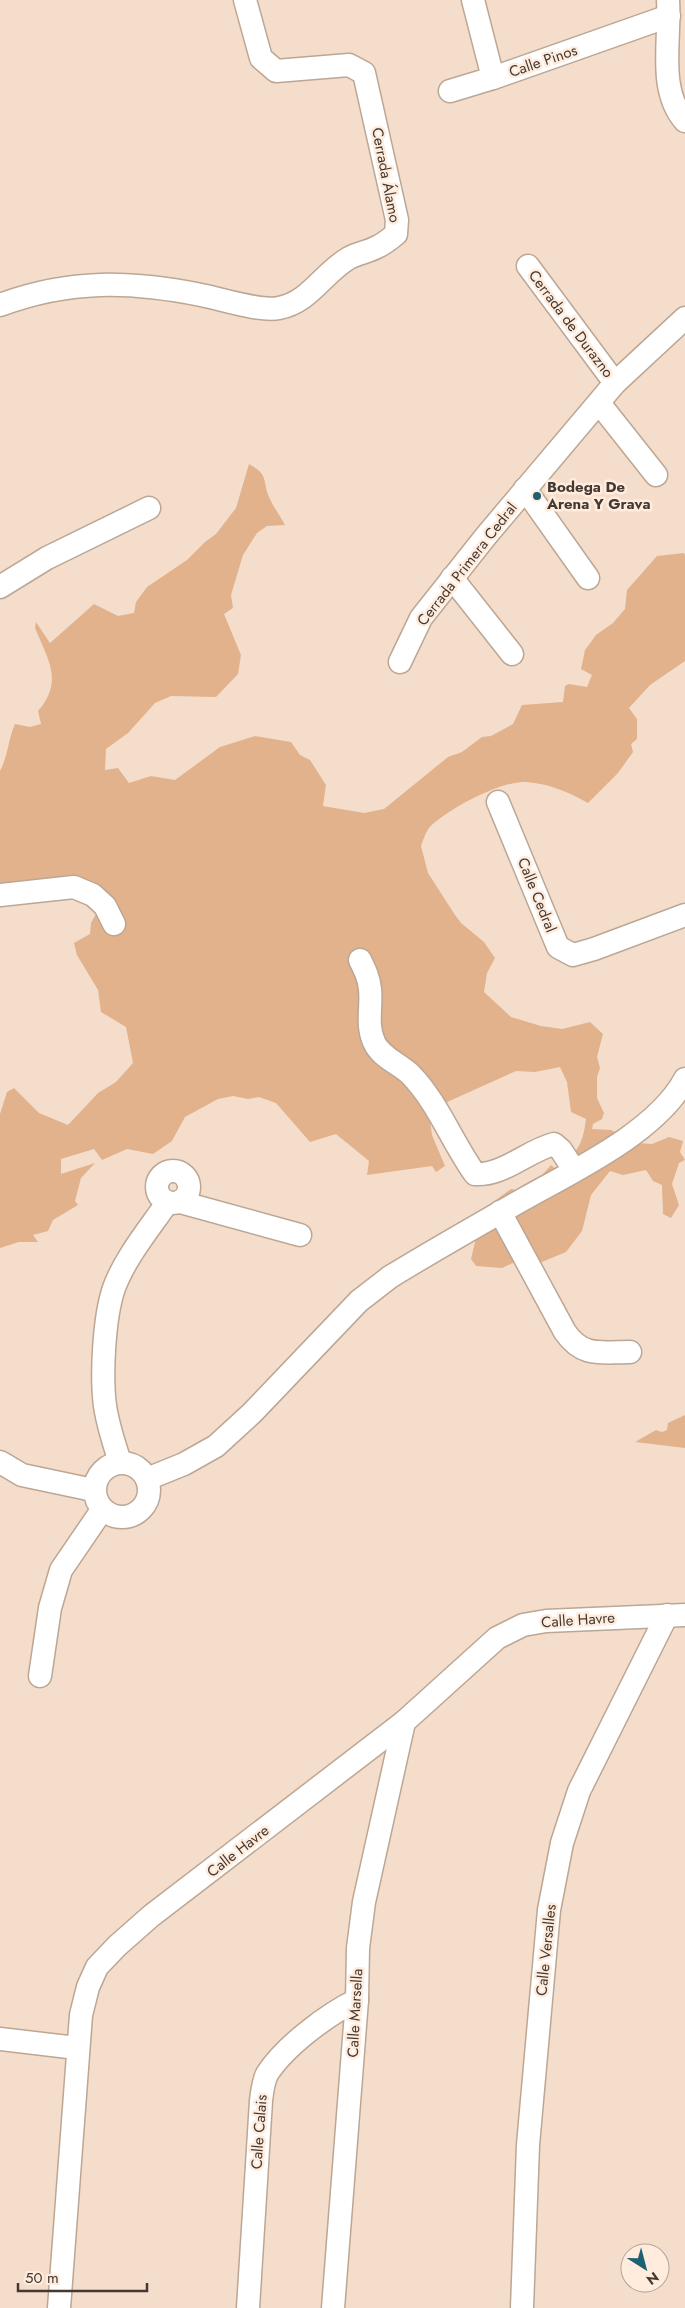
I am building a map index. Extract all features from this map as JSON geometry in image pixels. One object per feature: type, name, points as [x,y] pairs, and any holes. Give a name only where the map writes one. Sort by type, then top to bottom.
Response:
[{"type":"street","name":"Cerrada Álamo","points":[[0,305],[20,298],[61,289],[99,284],[137,284],[242,305],[278,309],[301,301],[349,258],[379,247],[396,234],[397,220],[364,74],[349,65],[276,71],[261,58],[245,0]]},
{"type":"street","name":"Calle Pinos","points":[[473,0],[493,78],[668,8]]},
{"type":"street","points":[[668,8],[676,62],[675,109],[685,121]]},
{"type":"street","points":[[450,91],[493,78]]},
{"type":"street","name":"Cerrada de Durazno","points":[[528,266],[615,382]]},
{"type":"street","name":"Cerrada Primera Cedral","points":[[400,662],[421,618],[525,489],[615,382],[682,327]]},
{"type":"street","points":[[599,403],[656,475]]},
{"type":"street","points":[[525,489],[588,578]]},
{"type":"street","points":[[0,587],[47,558],[149,508]]},
{"type":"street","points":[[452,578],[512,654]]},
{"type":"street","name":"Calle Cedral","points":[[498,802],[558,946],[573,955],[594,949],[685,914]]},
{"type":"street","points":[[0,895],[74,887],[92,895],[105,906],[114,924]]},
{"type":"street","points":[[360,960],[367,974],[370,990],[369,1022],[374,1043],[383,1053],[409,1073],[425,1092],[476,1174],[489,1175],[525,1155],[554,1144],[561,1150],[574,1170]]},
{"type":"street","points":[[147,1479],[184,1464],[216,1446],[252,1413],[359,1301],[390,1277],[624,1142],[659,1111],[681,1087],[685,1079]]},
{"type":"street","points":[[120,1462],[105,1405],[105,1335],[108,1312],[115,1286],[138,1245],[174,1203],[300,1235]]},
{"type":"street","points":[[500,1212],[565,1332],[574,1345],[584,1351],[630,1352]]},
{"type":"street","points":[[0,1462],[22,1475],[98,1500],[119,1517],[137,1513],[148,1498],[147,1479],[142,1470],[134,1464],[120,1462],[109,1465],[97,1475],[98,1500],[61,1570],[50,1608],[40,1676]]},
{"type":"street","name":"Calle Havre","points":[[60,2308],[77,2048],[81,2014],[88,1987],[97,1967],[117,1946],[151,1916],[404,1722],[497,1638],[523,1624],[546,1621],[676,1615]]},
{"type":"street","name":"Calle Versalles","points":[[522,2308],[528,2145],[549,1910],[562,1843],[579,1791],[676,1615]]},
{"type":"street","name":"Calle Marsella","points":[[333,2308],[357,2000],[358,1948],[364,1902],[404,1722]]},
{"type":"street","name":"Calle Calais","points":[[248,2308],[261,2101],[266,2076],[279,2059],[320,2021],[357,2000]]},
{"type":"street","points":[[0,2039],[77,2048]]},
{"type":"shaded area","points":[[249,464],[260,471],[269,497],[285,525],[267,526],[257,533],[243,555],[231,595],[233,608],[224,614],[241,655],[238,674],[216,697],[171,696],[155,703],[128,733],[106,749],[105,770],[118,768],[129,783],[151,776],[175,780],[220,747],[255,736],[291,742],[300,755],[310,760],[326,785],[323,806],[364,813],[384,809],[448,757],[462,752],[482,737],[491,736],[513,724],[522,705],[563,702],[565,686],[569,684],[587,687],[592,675],[581,669],[585,650],[596,635],[613,623],[625,609],[627,590],[657,556],[684,553],[685,661],[650,685],[629,708],[637,719],[637,739],[631,744],[633,752],[618,773],[588,803],[558,789],[535,783],[516,783],[489,791],[461,805],[437,821],[429,828],[421,846],[428,873],[455,915],[461,923],[484,942],[495,958],[487,973],[484,992],[511,1017],[541,1026],[562,1029],[590,1022],[603,1034],[597,1057],[600,1068],[597,1077],[597,1098],[604,1113],[602,1119],[593,1124],[592,1129],[611,1130],[636,1143],[652,1144],[669,1137],[683,1141],[680,1152],[685,1160],[679,1163],[672,1184],[679,1205],[671,1218],[663,1214],[662,1185],[653,1181],[646,1170],[623,1175],[610,1171],[591,1195],[582,1231],[566,1252],[542,1262],[523,1258],[502,1268],[476,1266],[471,1259],[483,1209],[511,1189],[527,1192],[551,1165],[556,1169],[581,1143],[586,1119],[571,1112],[567,1082],[560,1067],[535,1072],[516,1071],[445,1103],[430,1121],[432,1135],[445,1166],[436,1172],[432,1166],[367,1175],[369,1161],[336,1134],[310,1142],[276,1103],[259,1097],[248,1099],[233,1096],[218,1099],[185,1117],[172,1141],[153,1154],[127,1149],[102,1160],[94,1149],[61,1159],[61,1174],[95,1163],[81,1178],[75,1201],[78,1205],[53,1220],[48,1231],[33,1235],[38,1242],[19,1242],[0,1248],[0,1114],[7,1092],[14,1088],[39,1113],[68,1125],[98,1093],[116,1082],[133,1063],[126,1027],[101,1012],[98,990],[77,955],[74,943],[90,934],[91,923],[97,912],[75,897],[0,898],[0,771],[15,724],[30,727],[41,724],[38,711],[46,700],[52,680],[49,660],[35,628],[36,622],[50,643],[94,604],[118,616],[134,613],[136,602],[147,587],[187,560],[216,534],[236,508]]},
{"type":"shaded area","points":[[685,1415],[685,1448],[635,1442],[656,1430],[662,1432],[667,1430],[668,1423]]},
{"type":"place","name":"Bodega De Arena Y Grava","points":[[537,496]]}]
